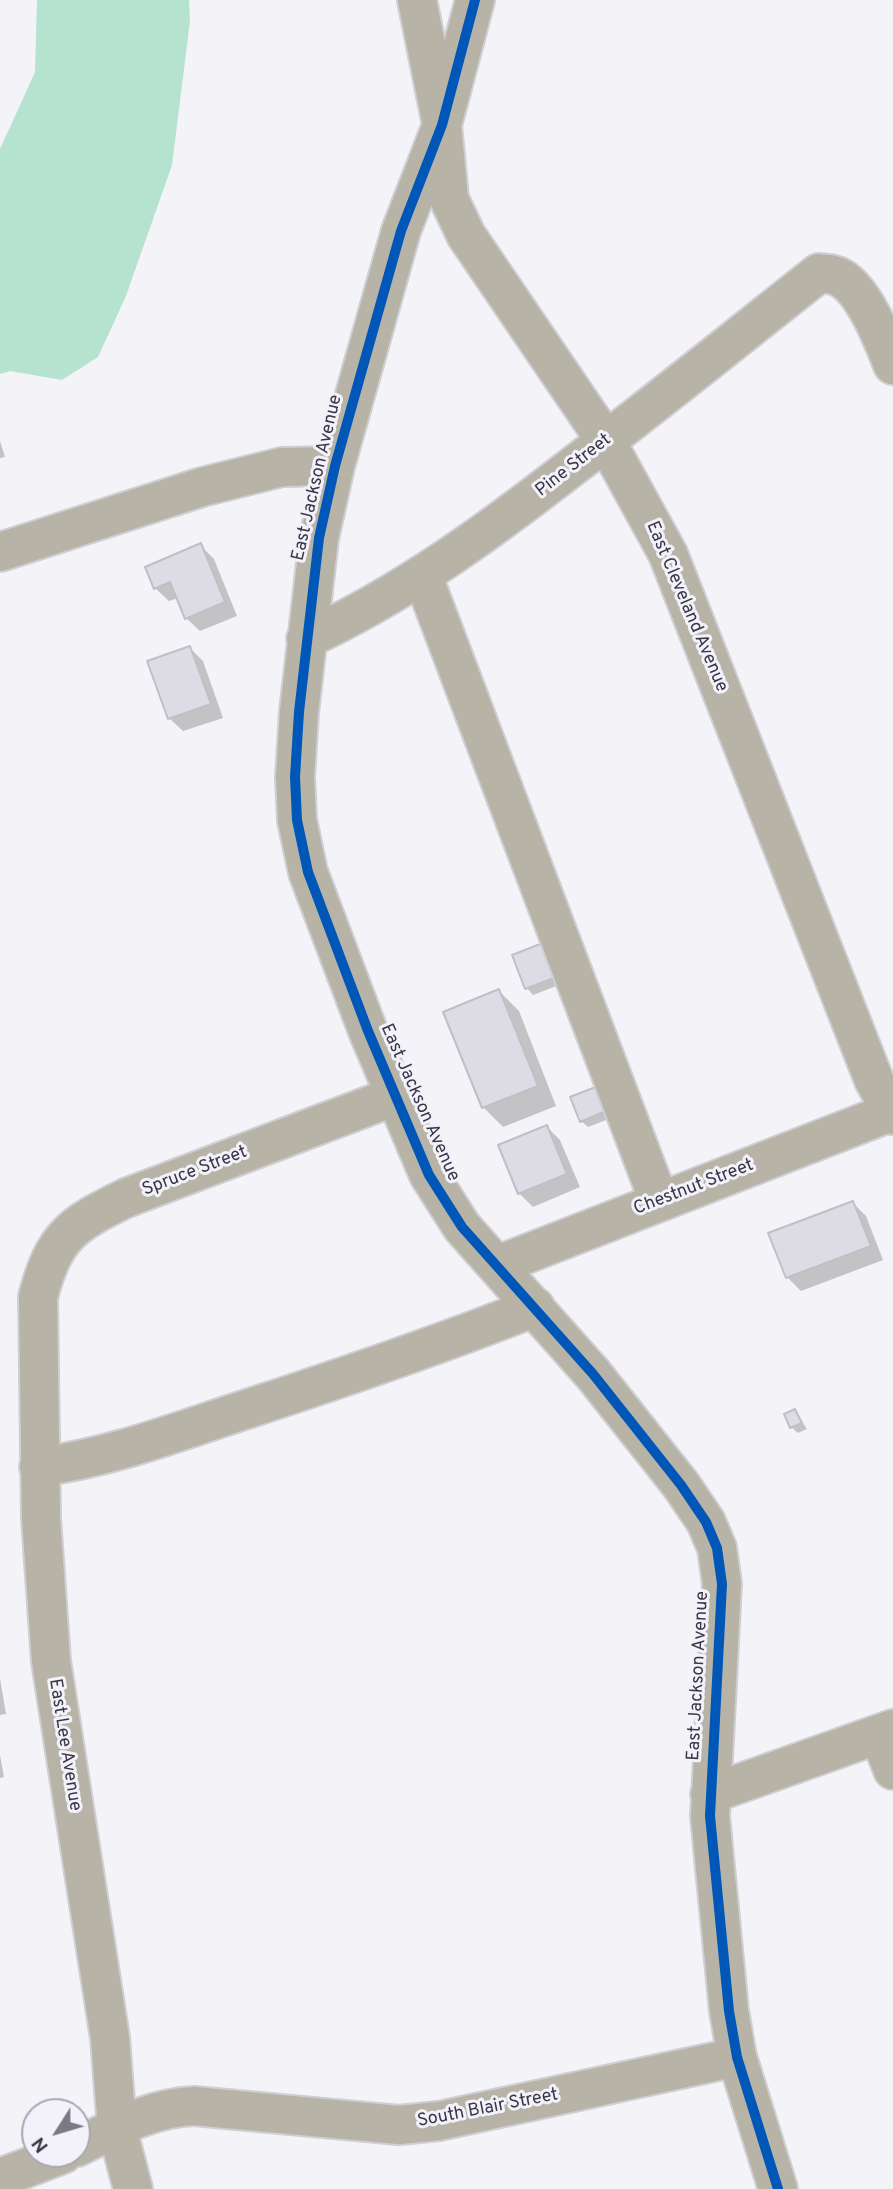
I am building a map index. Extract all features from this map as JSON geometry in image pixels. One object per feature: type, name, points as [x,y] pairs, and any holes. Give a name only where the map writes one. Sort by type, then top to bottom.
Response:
[{"type":"street","name":"East Cleveland Avenue","points":[[417,0],[442,125],[449,199],[466,234],[606,441],[668,554],[874,1080],[892,1113]]},
{"type":"street","points":[[442,125],[475,0]]},
{"type":"street","name":"East Jackson Avenue","points":[[442,125],[401,231],[335,466],[319,538],[306,639],[295,777],[297,820],[308,872],[395,1096],[429,1175],[462,1227],[535,1307],[681,1485],[706,1521],[716,1548],[722,1584],[710,1794],[728,1998],[737,2057],[778,2189]]},
{"type":"street","name":"Pine Street","points":[[306,639],[363,613],[423,577],[606,441],[820,273],[838,276],[853,287],[883,339],[893,365]]},
{"type":"street","points":[[0,552],[202,487],[282,467],[335,466]]},
{"type":"street","points":[[423,577],[659,1201]]},
{"type":"street","name":"Spruce Street","points":[[38,1297],[47,1264],[60,1240],[90,1215],[126,1198],[395,1096]]},
{"type":"street","name":"Chestnut Street","points":[[498,1265],[892,1113]]},
{"type":"street","name":"East Lee Avenue","points":[[38,1297],[39,1467],[51,1661],[110,2038],[117,2128],[133,2189]]},
{"type":"street","points":[[39,1467],[68,1463],[160,1438],[423,1352],[535,1307]]},
{"type":"street","points":[[710,1794],[886,1731],[893,1770]]},
{"type":"street","name":"South Blair Street","points":[[91,2140],[142,2114],[168,2107],[194,2106],[400,2125],[439,2120],[737,2057]]},
{"type":"street","points":[[0,2178],[26,2168]]},
{"type":"green space","points":[[37,0],[189,0],[190,21],[172,165],[126,296],[98,357],[62,380],[10,371],[0,374],[0,149],[35,72]]},
{"type":"building","points":[[201,543],[225,602],[185,619],[170,582],[154,589],[145,567]]},
{"type":"building","points":[[190,646],[211,704],[168,719],[147,661]]},
{"type":"building","points":[[548,941],[562,975],[525,989],[512,955]]},
{"type":"building","points":[[499,989],[538,1086],[482,1108],[443,1012]]},
{"type":"building","points":[[603,1084],[613,1108],[580,1122],[570,1097]]},
{"type":"building","points":[[547,1125],[567,1174],[518,1194],[498,1145]]},
{"type":"building","points":[[853,1201],[871,1246],[786,1278],[768,1233]]},
{"type":"building","points":[[795,1409],[802,1423],[790,1428],[784,1414]]},
{"type":"cycle path","points":[[475,0],[442,125],[401,231],[335,466],[319,538],[299,712],[295,777],[297,820],[308,872],[368,1031],[429,1175],[462,1227],[593,1374],[681,1485],[706,1522],[717,1548],[722,1584],[710,1816],[729,2011],[737,2057],[778,2189]]}]
